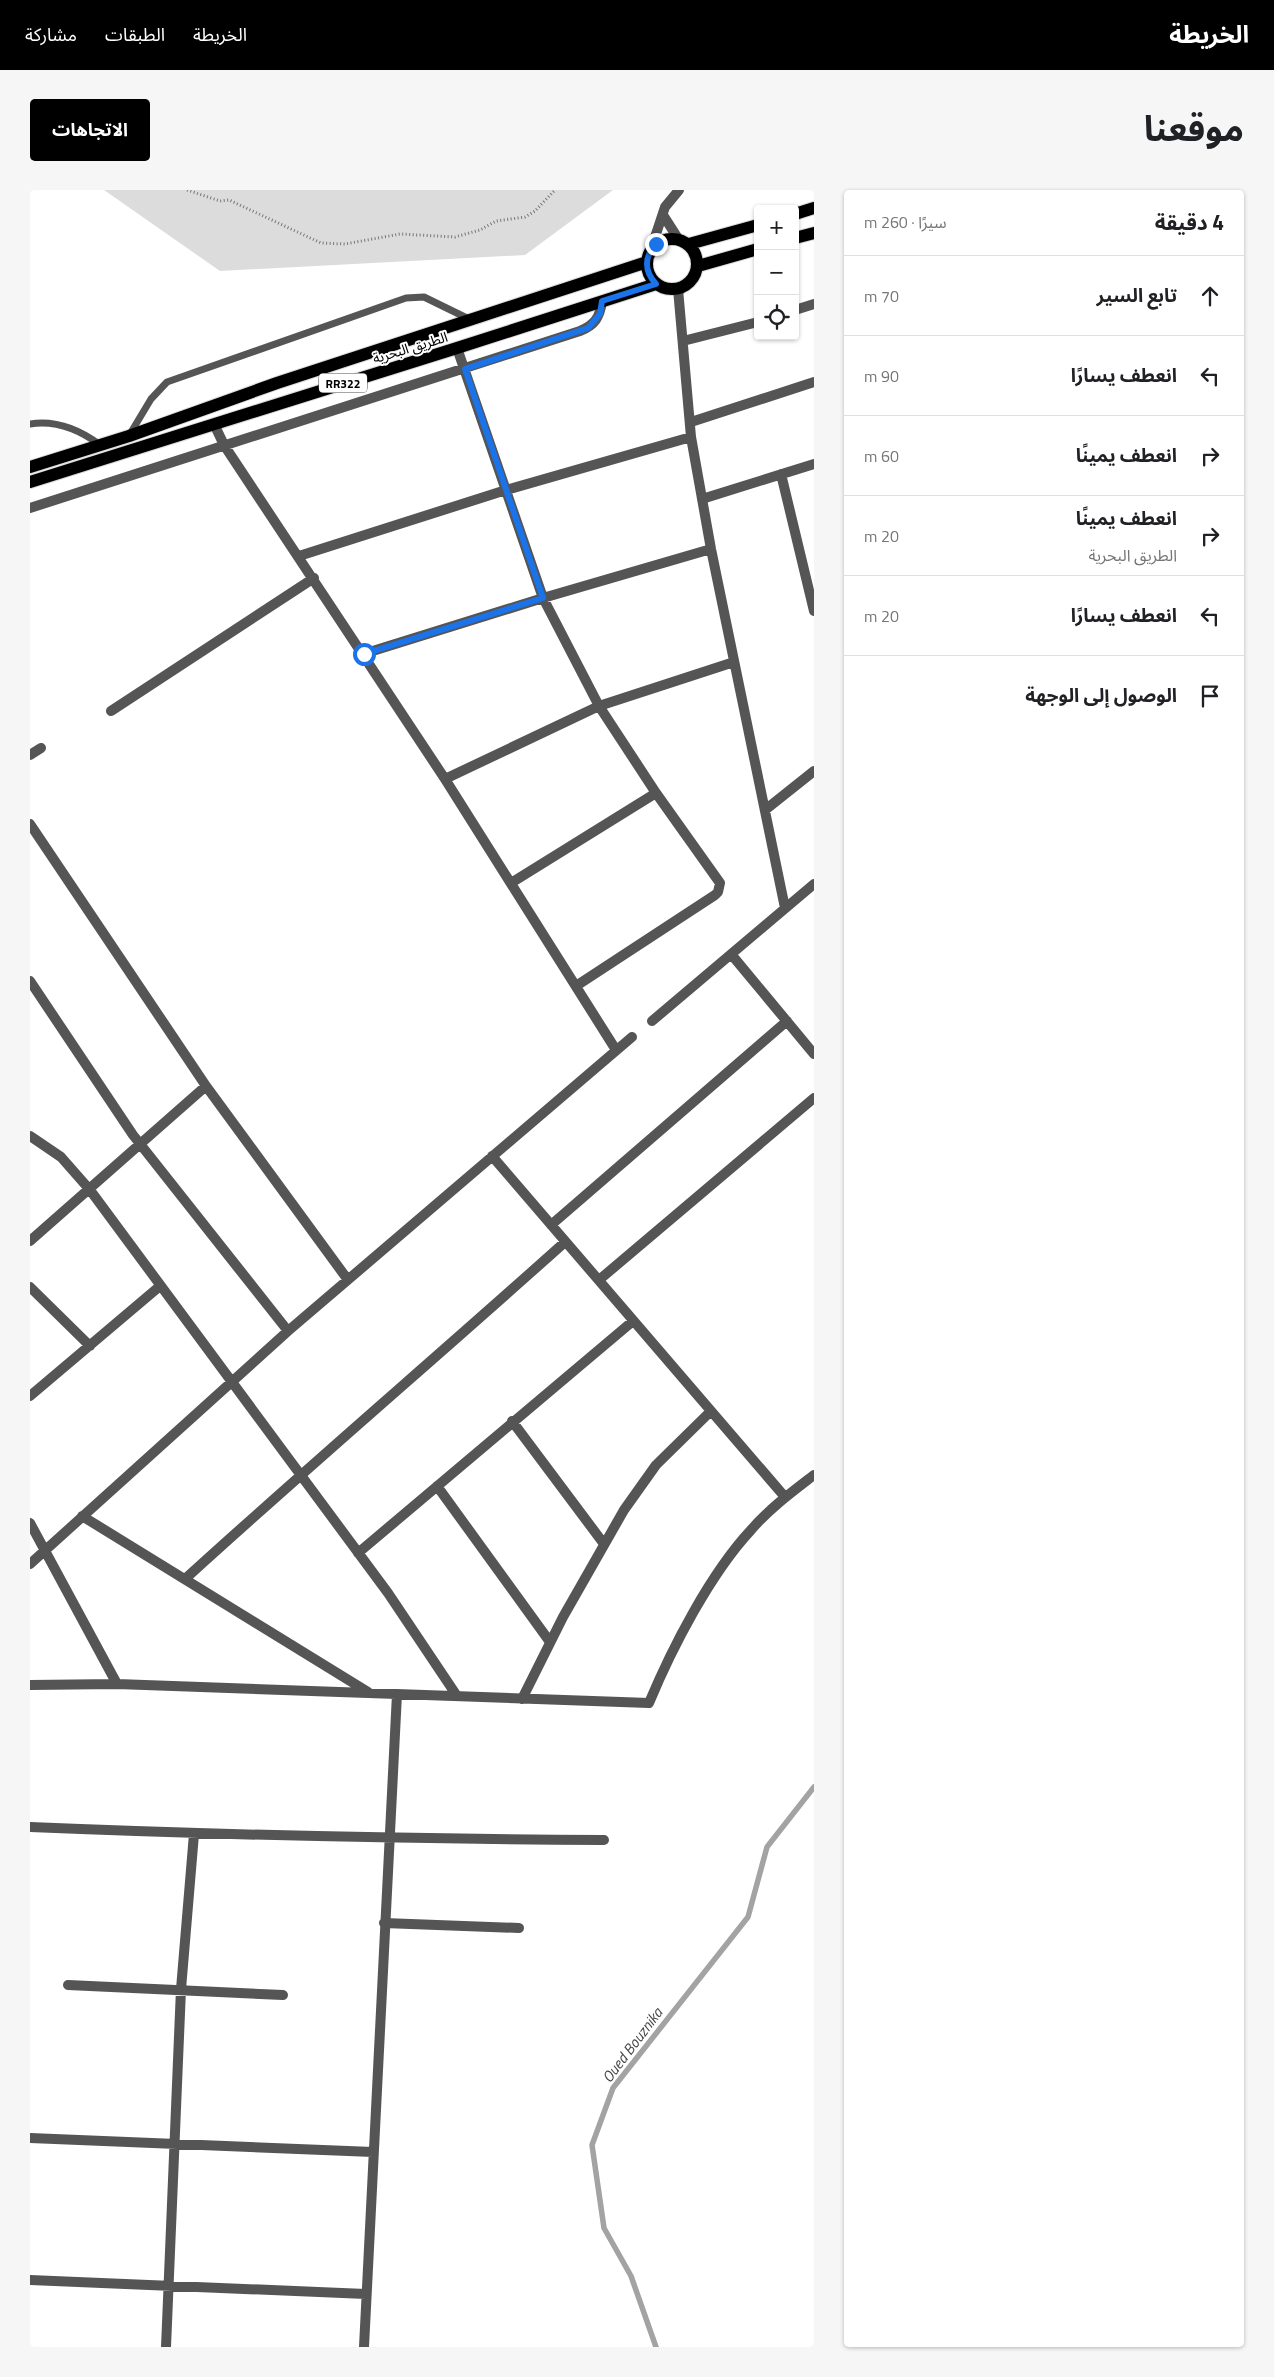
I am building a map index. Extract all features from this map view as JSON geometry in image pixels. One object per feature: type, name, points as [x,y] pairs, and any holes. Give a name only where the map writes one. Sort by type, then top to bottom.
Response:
[{"type":"main road","points":[[799,213],[814,208]]},
{"type":"main road","points":[[684,242],[697,258],[698,266],[692,281],[678,289],[670,290],[656,284],[650,278],[647,262],[651,249],[662,240],[684,242],[754,226]]},
{"type":"main road","points":[[799,237],[814,233]]},
{"type":"main road","points":[[698,266],[754,250]]},
{"type":"main road","name":"الطريق البحرية","points":[[30,467],[129,436],[278,383],[472,321],[647,262]]},
{"type":"main road","name":"الطريق البحرية","points":[[30,482],[656,284]]},
{"type":"street","points":[[651,249],[669,200],[679,190]]},
{"type":"street","points":[[663,215],[684,242]]},
{"type":"street","points":[[678,289],[692,437],[702,499],[785,908]]},
{"type":"street","points":[[30,508],[588,328],[600,314],[602,301]]},
{"type":"street","points":[[799,309],[814,304]]},
{"type":"street","points":[[683,341],[754,323]]},
{"type":"street","points":[[457,348],[543,598],[599,706],[656,793],[720,882],[718,892],[576,986]]},
{"type":"street","points":[[691,422],[814,382]]},
{"type":"street","points":[[214,424],[224,445],[314,578],[445,779],[616,1050]]},
{"type":"street","points":[[299,556],[506,490],[692,437]]},
{"type":"street","points":[[702,499],[814,464]]},
{"type":"street","points":[[781,474],[814,612]]},
{"type":"street","points":[[364,654],[543,598],[711,549]]},
{"type":"street","points":[[111,711],[314,578]]},
{"type":"street","points":[[445,779],[599,706],[734,662]]},
{"type":"street","points":[[30,755],[41,748]]},
{"type":"street","points":[[765,810],[814,771]]},
{"type":"street","points":[[511,883],[656,793]]},
{"type":"street","points":[[30,824],[206,1086],[348,1280]]},
{"type":"street","points":[[652,1021],[814,884]]},
{"type":"street","points":[[731,954],[814,1054]]},
{"type":"street","points":[[30,981],[140,1144],[288,1331]]},
{"type":"street","points":[[551,1225],[787,1021]]},
{"type":"street","points":[[30,1564],[288,1331],[632,1037]]},
{"type":"street","points":[[30,1241],[206,1086]]},
{"type":"street","points":[[598,1280],[814,1098]]},
{"type":"street","points":[[30,1136],[61,1157],[90,1190],[358,1553],[457,1696]]},
{"type":"street","points":[[492,1156],[785,1497]]},
{"type":"street","points":[[184,1579],[300,1474],[422,1371],[565,1242]]},
{"type":"street","points":[[30,1396],[160,1286]]},
{"type":"street","points":[[30,1287],[90,1346]]},
{"type":"street","points":[[358,1553],[633,1320]]},
{"type":"street","points":[[522,1698],[550,1642],[624,1510],[656,1465],[711,1411]]},
{"type":"street","points":[[512,1421],[604,1544]]},
{"type":"street","points":[[30,1685],[117,1684],[649,1703],[663,1669],[722,1567],[750,1530],[785,1497],[814,1475]]},
{"type":"street","points":[[437,1486],[550,1642]]},
{"type":"street","points":[[82,1516],[368,1692]]},
{"type":"street","points":[[30,1523],[117,1684]]},
{"type":"street","points":[[364,2347],[396,1694]]},
{"type":"street","points":[[30,1827],[194,1834],[388,1839],[604,1840]]},
{"type":"street","points":[[166,2347],[181,1989],[194,1834]]},
{"type":"street","points":[[384,1923],[519,1928]]},
{"type":"street","points":[[68,1985],[283,1995]]},
{"type":"street","points":[[30,2138],[373,2152]]},
{"type":"street","points":[[30,2280],[366,2294]]},
{"type":"lane","points":[[129,436],[151,399],[167,382],[406,298],[424,298],[472,321]]},
{"type":"lane","points":[[30,424],[64,426],[89,437],[100,445]]},
{"type":"path","points":[[187,190],[220,201],[229,200],[285,228],[321,243],[345,244],[400,234],[455,237],[480,230],[496,221],[525,217],[535,211],[556,190]]},
{"type":"shaded area","points":[[104,190],[613,190],[525,255],[220,271]]},
{"type":"waterway","name":"Oued Bouznika","points":[[656,2347],[631,2276],[604,2228],[592,2145],[613,2088],[748,1917],[767,1847],[814,1787]]},
{"type":"route","points":[[364,654],[543,598],[465,369],[588,328],[596,322],[600,314],[602,301],[656,284],[650,278],[647,270],[648,255],[656,244]]}]
